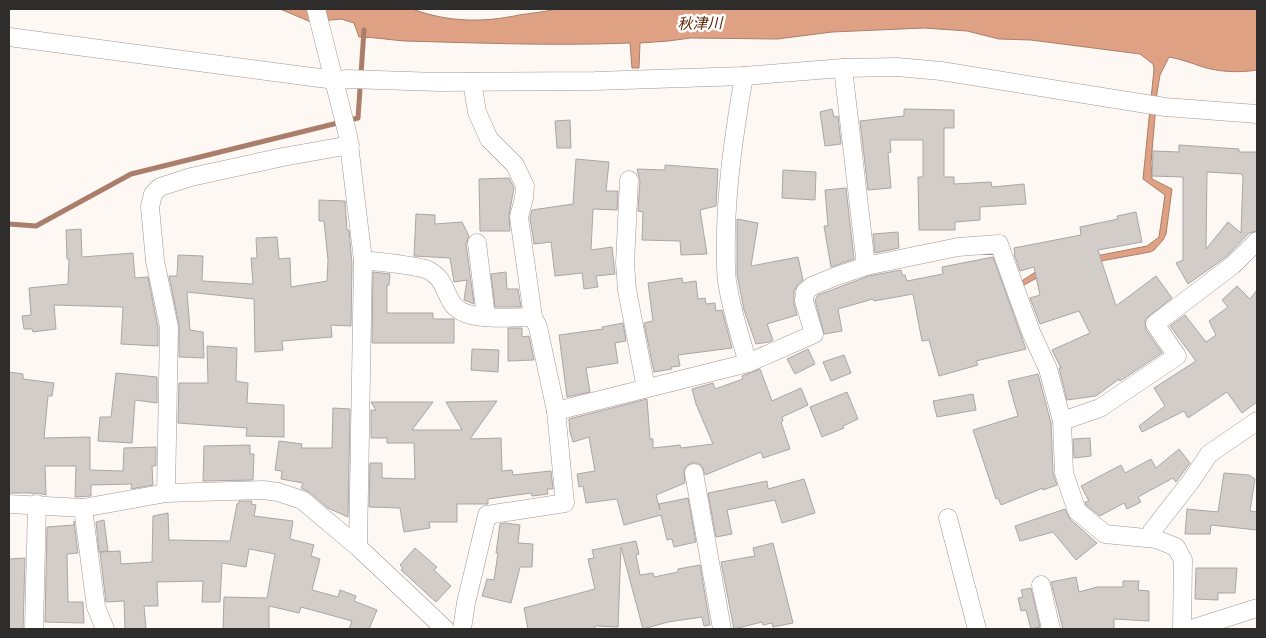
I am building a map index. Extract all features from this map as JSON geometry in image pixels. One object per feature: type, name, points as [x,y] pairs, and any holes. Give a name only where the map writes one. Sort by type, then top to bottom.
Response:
[{"type":"street","points":[[316,9],[341,80],[342,108],[349,140],[363,260],[358,547]]},
{"type":"street","points":[[9,37],[341,80],[595,81],[744,76],[843,68],[897,67],[941,71],[1142,103],[1257,114]]},
{"type":"street","points":[[843,68],[866,266]]},
{"type":"street","points":[[744,76],[733,138],[726,202],[726,250],[727,279],[731,304],[748,363]]},
{"type":"street","points":[[462,629],[466,603],[487,515],[565,503],[556,411],[538,327],[533,317],[519,218],[525,186],[515,165],[489,139],[477,112],[472,82]]},
{"type":"street","points":[[166,494],[169,328],[155,261],[150,207],[153,194],[160,187],[191,177],[283,157],[349,140]]},
{"type":"street","points":[[630,180],[625,263],[626,290],[646,388]]},
{"type":"street","points":[[1062,421],[1100,408],[1177,356],[1155,324],[1233,265],[1257,241]]},
{"type":"street","points":[[477,243],[486,317]]},
{"type":"street","points":[[556,411],[748,363],[814,334],[804,301],[805,292],[812,286],[834,277],[866,266],[958,247],[999,244],[1030,332],[1048,369],[1062,421],[1064,473],[1076,511],[1105,534],[1156,539],[1176,547],[1183,560],[1182,629]]},
{"type":"street","points":[[363,260],[426,269],[440,277],[452,304],[458,311],[468,315],[533,317]]},
{"type":"street","points":[[1149,538],[1152,531],[1191,481],[1209,454],[1257,421]]},
{"type":"street","points":[[694,473],[722,629]]},
{"type":"street","points":[[9,504],[37,504],[83,508],[166,494],[263,490],[278,492],[302,500],[358,547],[445,629]]},
{"type":"street","points":[[34,629],[37,504]]},
{"type":"street","points":[[83,508],[96,607],[106,629]]},
{"type":"street","points":[[948,518],[977,629]]},
{"type":"street","points":[[1041,585],[1052,629]]},
{"type":"street","points":[[1191,629],[1257,608]]},
{"type":"water","name":"秋津川","points":[[280,9],[412,9],[439,17],[478,20],[505,18],[557,9],[1257,9],[1257,70],[1237,72],[1216,70],[1169,57],[1160,75],[1151,163],[1152,179],[1172,189],[1166,234],[1163,240],[1150,252],[1090,263],[1042,275],[1024,285],[1020,282],[1045,266],[1147,246],[1159,237],[1165,195],[1143,179],[1154,69],[1153,64],[1140,54],[1031,40],[999,39],[967,31],[924,28],[832,32],[777,39],[691,38],[640,43],[639,68],[632,68],[630,43],[489,43],[405,41],[359,37],[354,23],[341,19],[311,22]]},
{"type":"building","points":[[832,109],[834,117],[838,116],[841,144],[825,146],[820,112]]},
{"type":"building","points":[[904,109],[954,110],[954,128],[944,128],[944,177],[954,177],[954,184],[991,182],[992,187],[1024,184],[1026,204],[980,207],[980,220],[955,222],[955,230],[919,230],[918,177],[923,177],[923,140],[890,140],[891,152],[888,153],[891,188],[868,190],[860,121],[904,116]]},
{"type":"building","points":[[570,120],[571,148],[557,148],[555,121]]},
{"type":"building","points":[[1179,145],[1239,149],[1239,152],[1257,152],[1257,231],[1249,233],[1226,257],[1188,284],[1176,263],[1183,260],[1183,177],[1152,176],[1153,151],[1179,152]],"holes":[[[1207,172],[1242,174],[1241,233],[1228,222],[1206,249]]]},
{"type":"building","points":[[576,159],[609,162],[606,191],[618,191],[617,210],[593,209],[591,250],[612,247],[615,274],[596,276],[598,287],[584,289],[582,273],[555,276],[551,242],[534,244],[530,218],[532,210],[573,204]]},
{"type":"building","points":[[665,165],[718,169],[716,206],[700,210],[707,254],[681,255],[680,241],[642,240],[643,212],[638,211],[640,181],[637,169],[665,170]]},
{"type":"building","points":[[783,170],[816,172],[815,200],[782,198]]},
{"type":"building","points":[[509,178],[514,188],[509,215],[510,231],[480,231],[479,179]]},
{"type":"building","points":[[846,188],[854,259],[831,267],[824,226],[828,226],[825,190]]},
{"type":"building","points":[[319,200],[345,201],[352,264],[351,326],[331,325],[332,337],[282,341],[283,350],[255,352],[254,299],[187,292],[190,330],[203,332],[204,358],[179,357],[179,325],[169,276],[177,276],[178,255],[203,256],[202,281],[253,284],[251,258],[257,258],[256,238],[277,237],[279,259],[290,258],[291,287],[327,281],[328,260],[324,221],[319,221]]},
{"type":"building","points":[[1136,212],[1142,242],[1098,250],[1116,306],[1156,276],[1172,298],[1145,320],[1146,330],[1162,353],[1120,381],[1119,379],[1096,396],[1067,400],[1059,368],[1061,368],[1052,350],[1090,333],[1079,311],[1040,324],[1030,298],[1040,295],[1034,267],[1020,271],[1014,254],[1014,248],[1081,235],[1080,227],[1118,219],[1117,216]]},
{"type":"building","points":[[416,214],[435,215],[435,224],[462,222],[469,236],[466,244],[474,304],[464,300],[467,280],[454,282],[450,258],[414,256]]},
{"type":"building","points":[[737,219],[758,223],[751,266],[798,257],[803,280],[794,291],[794,304],[797,315],[767,324],[773,340],[769,342],[756,344],[744,310],[737,274]]},
{"type":"building","points":[[81,229],[82,257],[133,253],[135,278],[148,277],[158,328],[158,346],[121,344],[123,307],[54,305],[56,329],[33,332],[32,329],[24,329],[22,316],[31,315],[29,288],[68,284],[69,259],[67,259],[66,230]]},
{"type":"building","points":[[898,232],[899,248],[875,253],[873,234]]},
{"type":"building","points":[[993,257],[1026,349],[976,361],[978,365],[939,376],[929,340],[922,341],[913,294],[874,301],[873,299],[838,309],[842,331],[824,334],[815,300],[818,295],[869,276],[901,270],[902,275],[905,275],[907,281],[943,274],[942,267]]},
{"type":"building","points":[[373,272],[390,274],[389,285],[387,285],[387,313],[433,313],[433,319],[454,319],[454,343],[372,343]]},
{"type":"building","points":[[506,272],[507,289],[518,289],[521,307],[495,307],[491,274]]},
{"type":"building","points":[[682,278],[683,283],[696,281],[698,299],[705,298],[706,304],[715,303],[716,311],[722,310],[732,348],[678,355],[680,366],[654,372],[644,323],[653,321],[648,283]]},
{"type":"building","points":[[1237,286],[1250,299],[1257,290],[1257,402],[1242,413],[1227,392],[1188,418],[1184,411],[1142,432],[1139,426],[1165,406],[1154,388],[1196,361],[1170,326],[1185,315],[1206,342],[1216,335],[1209,321],[1228,307],[1222,300]]},
{"type":"building","points":[[623,323],[626,341],[615,343],[618,363],[586,368],[590,392],[567,397],[559,335],[603,329],[602,327]]},
{"type":"building","points":[[508,328],[522,328],[522,337],[529,336],[534,360],[508,361]]},
{"type":"building","points":[[207,346],[237,348],[236,381],[248,383],[247,403],[284,405],[284,437],[246,436],[247,428],[178,423],[179,383],[208,383]]},
{"type":"building","points":[[472,349],[499,350],[498,372],[471,370]]},
{"type":"building","points":[[808,349],[815,364],[795,374],[787,359]]},
{"type":"building","points":[[844,355],[851,373],[831,381],[823,362]]},
{"type":"building","points":[[760,369],[772,401],[801,388],[808,405],[782,417],[783,421],[781,422],[790,449],[763,458],[761,452],[705,475],[702,466],[692,463],[687,465],[684,470],[685,483],[656,495],[660,510],[659,504],[688,498],[696,542],[674,547],[672,539],[667,540],[661,515],[624,525],[617,499],[586,503],[583,486],[579,487],[577,474],[595,471],[589,437],[573,442],[569,419],[647,399],[650,439],[653,439],[653,448],[680,445],[681,448],[713,444],[696,404],[692,389],[713,383],[715,389],[743,379],[742,376]]},
{"type":"building","points":[[9,372],[23,374],[23,379],[54,383],[52,396],[48,396],[44,438],[90,437],[90,470],[123,471],[124,448],[156,447],[156,466],[152,466],[153,485],[131,489],[132,484],[91,485],[91,496],[75,497],[76,466],[45,466],[46,495],[38,493],[9,493]]},
{"type":"building","points":[[116,373],[157,377],[157,403],[135,400],[132,443],[98,441],[100,417],[111,417]]},
{"type":"building","points":[[1038,374],[1051,423],[1053,473],[1057,485],[1043,490],[1043,488],[1001,505],[998,498],[996,499],[973,430],[1018,416],[1008,381]]},
{"type":"building","points":[[847,392],[858,419],[843,426],[844,428],[822,437],[810,407]]},
{"type":"building","points":[[973,394],[976,410],[937,417],[933,401]]},
{"type":"building","points":[[497,401],[470,439],[501,438],[502,471],[512,470],[513,475],[551,471],[553,489],[547,489],[548,494],[532,496],[531,493],[488,499],[488,504],[457,504],[457,522],[429,522],[430,528],[404,532],[400,508],[369,507],[370,463],[382,463],[382,478],[415,479],[414,443],[387,443],[387,438],[371,438],[371,410],[376,410],[371,402],[433,402],[412,430],[462,430],[446,402]]},
{"type":"building","points":[[333,408],[350,409],[348,517],[328,508],[309,492],[301,488],[303,483],[281,479],[282,471],[275,470],[279,441],[302,444],[301,448],[332,448]]},
{"type":"building","points":[[1090,438],[1091,456],[1074,458],[1073,439]]},
{"type":"building","points":[[250,445],[250,454],[254,454],[253,480],[203,481],[204,446]]},
{"type":"building","points":[[1179,449],[1190,463],[1176,482],[1173,478],[1138,497],[1141,502],[1127,509],[1124,503],[1100,516],[1086,505],[1085,502],[1089,501],[1081,486],[1121,465],[1125,473],[1151,459],[1156,468]]},
{"type":"building","points":[[1224,473],[1249,475],[1255,479],[1250,511],[1257,512],[1257,530],[1211,525],[1210,534],[1185,534],[1187,509],[1218,512]]},
{"type":"building","points":[[804,479],[815,513],[782,523],[775,500],[727,510],[732,534],[716,537],[708,493],[767,481],[768,489]]},
{"type":"building","points":[[239,501],[252,501],[251,504],[256,505],[254,516],[293,521],[290,539],[314,545],[311,556],[320,559],[312,590],[338,597],[340,590],[356,596],[354,601],[377,610],[369,629],[349,629],[352,621],[301,607],[299,613],[269,606],[269,629],[223,629],[224,597],[267,598],[275,554],[249,549],[246,567],[222,563],[220,602],[202,602],[203,581],[157,582],[158,606],[144,606],[146,629],[125,629],[124,601],[106,602],[100,552],[120,551],[121,564],[152,562],[153,516],[168,513],[169,540],[230,541]]},
{"type":"building","points":[[1065,509],[1070,519],[1097,543],[1076,560],[1053,532],[1020,541],[1015,526]]},
{"type":"building","points":[[104,520],[108,551],[99,552],[96,522]]},
{"type":"building","points":[[74,521],[78,553],[67,554],[68,602],[83,602],[84,623],[45,622],[47,527],[74,525]]},
{"type":"building","points":[[500,524],[520,525],[518,543],[533,544],[532,567],[520,567],[511,603],[482,596],[487,579],[494,580]]},
{"type":"building","points":[[636,541],[639,554],[636,555],[640,575],[653,573],[654,577],[678,572],[678,569],[700,565],[710,625],[704,626],[702,617],[668,622],[643,629],[621,547],[618,627],[595,626],[594,629],[528,629],[524,608],[595,589],[588,559],[594,558],[592,550]]},
{"type":"building","points":[[773,543],[793,623],[773,627],[772,623],[763,625],[762,622],[734,629],[721,562],[755,556],[753,548]]},
{"type":"building","points":[[415,548],[437,567],[434,570],[451,586],[436,602],[401,570],[403,568],[400,565]]},
{"type":"building","points":[[25,558],[23,629],[9,629],[9,559]]},
{"type":"building","points":[[1196,568],[1237,568],[1235,593],[1218,593],[1218,600],[1195,599]]},
{"type":"building","points":[[1076,577],[1079,592],[1097,587],[1123,587],[1123,581],[1139,581],[1138,590],[1149,591],[1149,621],[1114,619],[1114,629],[1063,629],[1051,582]]},
{"type":"building","points":[[1031,588],[1040,627],[1031,629],[1026,610],[1021,611],[1018,598],[1023,597],[1021,590]]},
{"type":"waterway","points":[[9,224],[36,226],[131,174],[358,118],[364,30]]}]
